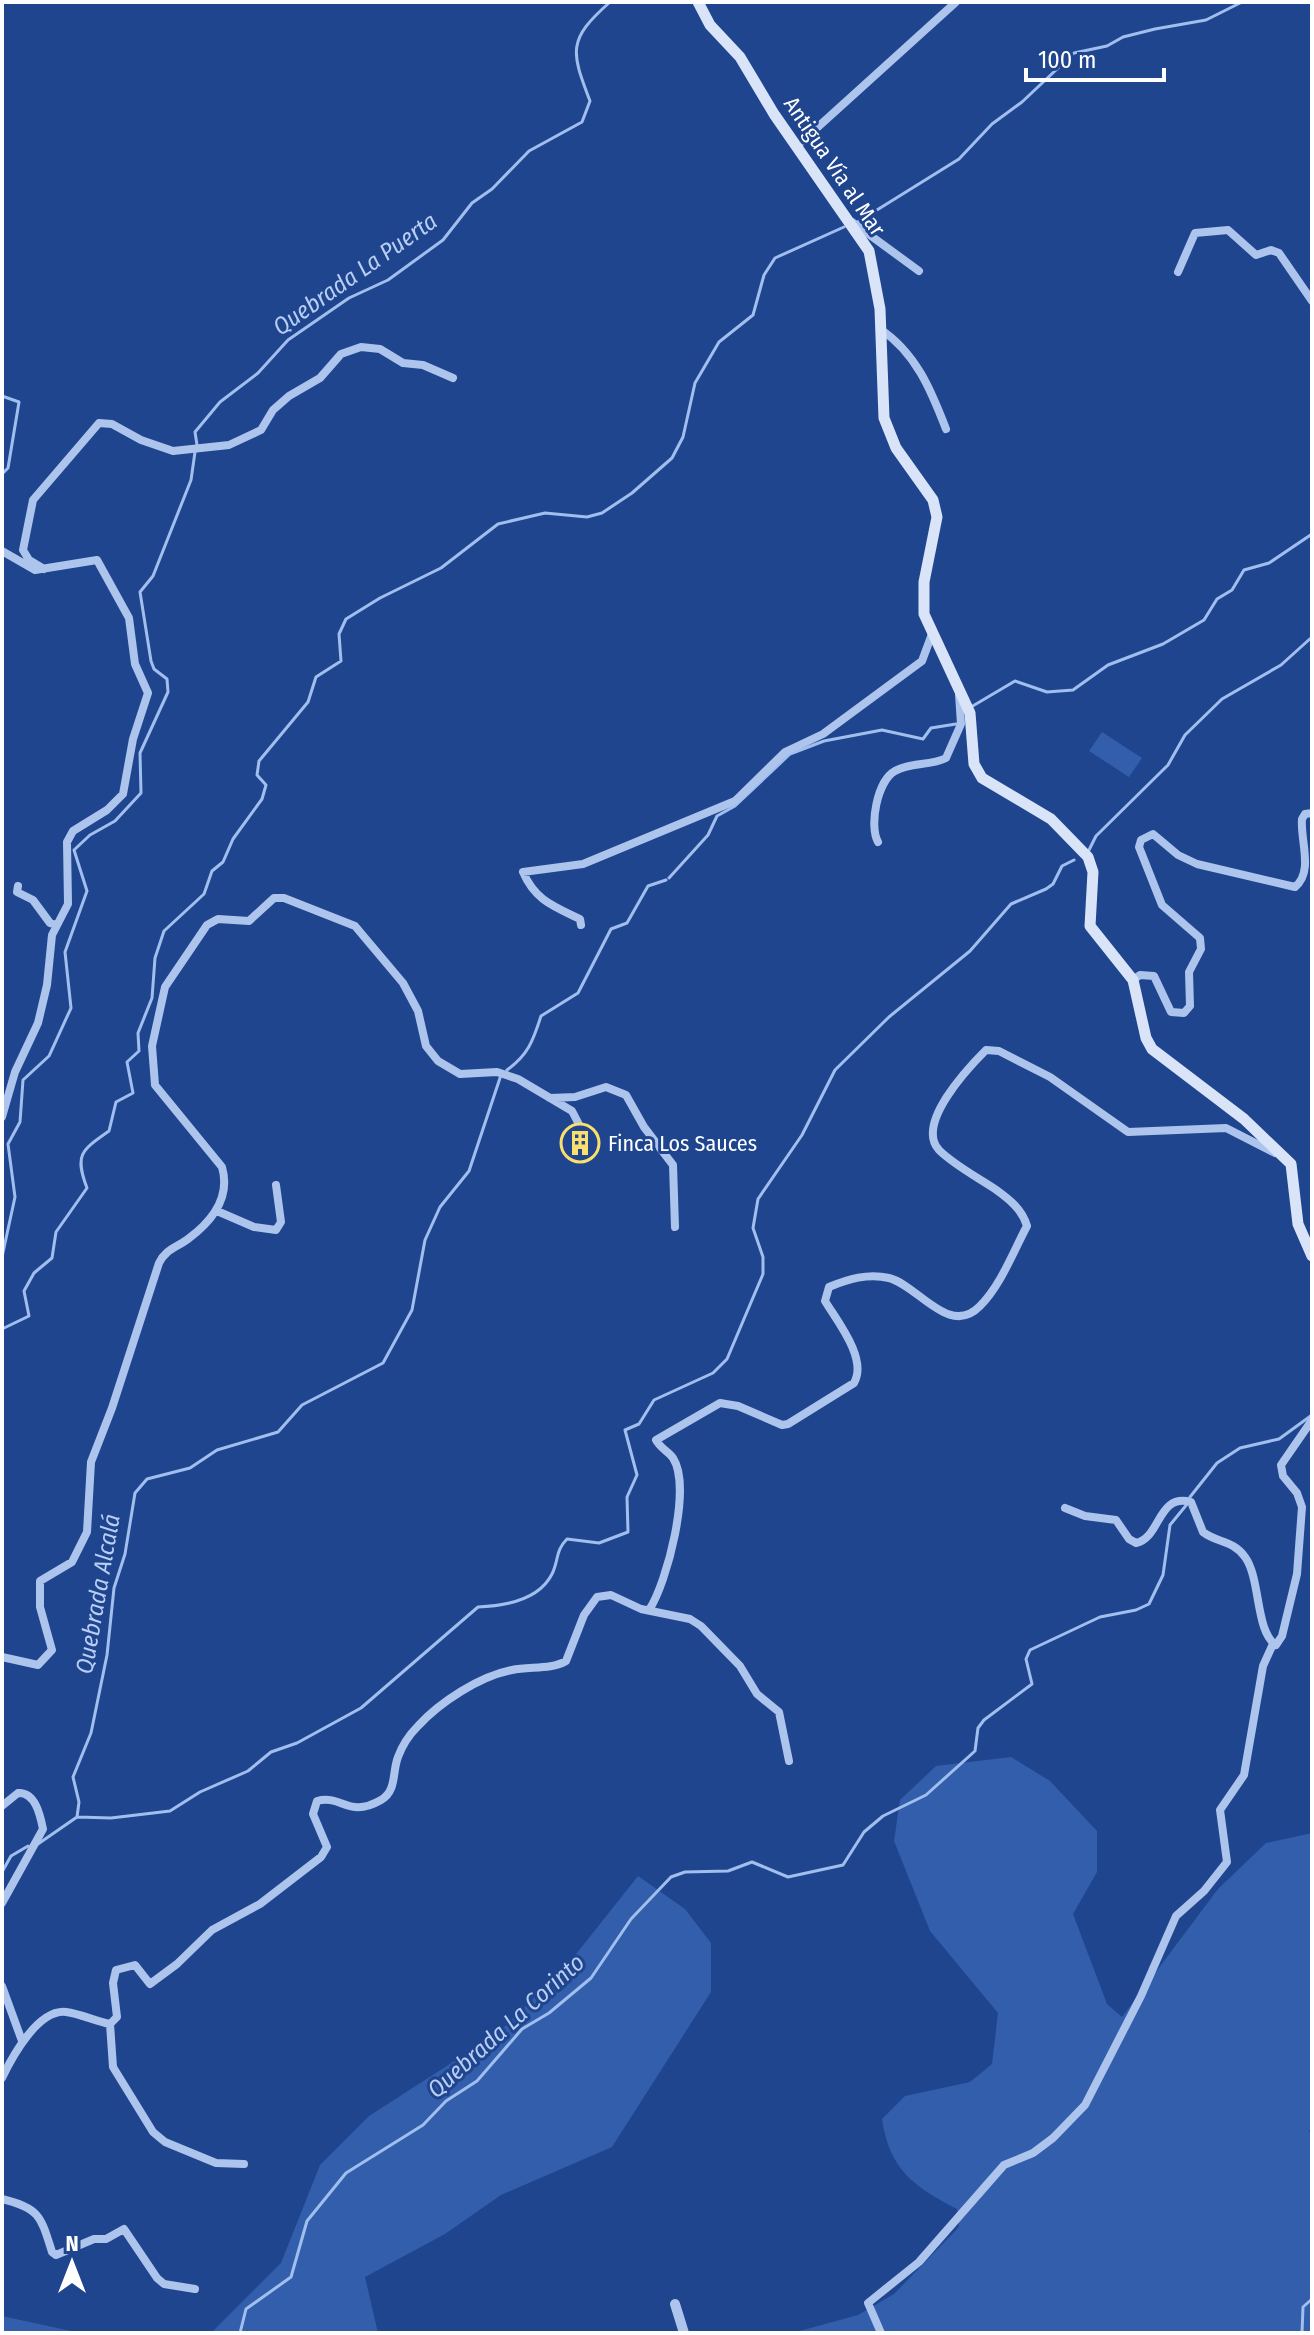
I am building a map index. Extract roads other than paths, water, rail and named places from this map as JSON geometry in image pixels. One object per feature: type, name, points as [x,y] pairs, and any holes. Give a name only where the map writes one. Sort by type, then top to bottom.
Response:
[{"type":"main road","name":"Antigua Vía al Mar","points":[[698,2],[710,25],[740,57],[869,251],[875,269],[880,329],[882,412],[896,448],[929,493],[937,517],[924,582],[924,614],[970,713],[974,764],[982,778],[1051,819],[1088,857],[1093,872],[1090,926],[1133,980],[1146,1038],[1152,1049],[1244,1119],[1288,1160]]},
{"type":"main road","points":[[1288,1160],[1294,1171],[1298,1224],[1312,1256]]},
{"type":"street","points":[[798,145],[956,2]]},
{"type":"street","points":[[849,220],[900,253],[919,271]]},
{"type":"street","points":[[1178,272],[1195,233],[1228,230],[1256,255],[1271,250],[1279,253],[1312,301]]},
{"type":"street","points":[[880,329],[897,341],[927,379],[946,429]]},
{"type":"street","points":[[45,569],[29,560],[23,550],[33,500],[99,423],[112,424],[141,440],[173,451],[229,445],[261,430],[273,410],[289,396],[320,378],[341,354],[361,347],[380,349],[403,363],[423,365],[453,378]]},
{"type":"street","points":[[2,551],[29,568],[45,569],[91,559],[99,563],[129,618],[135,664],[148,693],[133,739],[123,794],[107,810],[70,835],[66,852],[68,904],[56,925],[38,1023],[15,1072],[2,1117]]},
{"type":"street","points":[[581,925],[580,919],[547,905],[531,891],[523,872],[583,864],[735,801],[785,752],[823,734],[922,661],[932,634]]},
{"type":"street","points":[[878,842],[872,820],[888,777],[895,771],[946,758],[961,724],[959,692]]},
{"type":"street","points":[[1133,980],[1140,975],[1154,976],[1171,1012],[1184,1013],[1190,1006],[1189,972],[1201,944],[1200,938],[1162,905],[1139,847],[1141,840],[1153,834],[1178,855],[1197,864],[1295,887],[1302,882],[1307,864],[1302,819],[1312,813]]},
{"type":"street","points":[[18,886],[17,892],[33,900],[50,923],[56,925]]},
{"type":"street","points":[[2,1657],[38,1665],[52,1650],[40,1607],[40,1581],[72,1562],[87,1532],[91,1462],[112,1408],[159,1263],[166,1252],[187,1240],[217,1211],[225,1181],[222,1167],[154,1082],[151,1064],[157,1011],[170,976],[207,925],[218,919],[249,921],[274,898],[291,899],[355,926],[403,983],[418,1011],[426,1046],[438,1061],[460,1074],[506,1074],[572,1111],[585,1136]]},
{"type":"street","points":[[649,1610],[672,1559],[677,1496],[674,1459],[656,1440],[720,1403],[738,1406],[782,1425],[788,1424],[854,1383],[857,1363],[840,1323],[825,1301],[829,1287],[864,1277],[887,1278],[904,1285],[941,1312],[964,1315],[979,1307],[1007,1265],[1027,1226],[1022,1214],[1007,1198],[938,1148],[932,1135],[934,1121],[947,1097],[986,1050],[999,1051],[1050,1077],[1128,1132],[1226,1128],[1288,1160]]},
{"type":"street","points":[[545,1098],[575,1097],[606,1087],[626,1095],[644,1127],[673,1165],[675,1227]]},
{"type":"street","points":[[217,1211],[254,1227],[276,1230],[281,1222],[276,1185]]},
{"type":"street","points":[[881,2333],[868,2303],[919,2262],[1004,2165],[1033,2153],[1053,2138],[1085,2105],[1141,1996],[1176,1916],[1204,1891],[1227,1862],[1220,1810],[1244,1775],[1263,1666],[1273,1644],[1280,1641],[1297,1574],[1302,1507],[1297,1493],[1283,1476],[1281,1465],[1312,1420]]},
{"type":"street","points":[[1065,1508],[1085,1516],[1116,1520],[1129,1539],[1136,1543],[1148,1538],[1169,1505],[1183,1500],[1191,1502],[1203,1532],[1226,1540],[1247,1559],[1267,1635],[1273,1644]]},
{"type":"street","points":[[244,2164],[216,2163],[165,2142],[153,2132],[113,2067],[110,2024],[117,2017],[113,1983],[116,1970],[131,1964],[150,1984],[161,1978],[212,1930],[260,1904],[326,1852],[313,1814],[317,1801],[328,1799],[359,1809],[385,1798],[390,1794],[398,1756],[418,1726],[486,1679],[509,1670],[559,1665],[566,1661],[584,1615],[597,1597],[611,1595],[649,1610],[690,1619],[719,1643],[757,1694],[779,1712],[789,1761]]},
{"type":"street","points":[[2,1806],[18,1793],[27,1794],[33,1799],[43,1829],[2,1903]]},
{"type":"street","points":[[2,1986],[22,2041]]},
{"type":"street","points":[[2,2078],[22,2041],[56,2012],[110,2024]]},
{"type":"street","points":[[2,2199],[28,2205],[37,2214],[56,2255],[124,2229],[164,2284],[195,2289]]},
{"type":"street","points":[[675,2304],[684,2333]]},
{"type":"waterway","name":"Quebrada La Puerta","points":[[197,445],[195,432],[220,402],[258,373],[288,340],[349,298],[388,280],[443,240],[472,203],[492,189],[529,151],[582,122],[590,101],[579,70],[577,47],[586,26],[610,2]]},
{"type":"waterway","points":[[856,223],[959,159],[992,124],[1022,102],[1074,53],[1107,46],[1123,37],[1206,20],[1242,2]]},
{"type":"waterway","points":[[2,1329],[29,1316],[24,1291],[34,1273],[52,1258],[56,1232],[87,1188],[81,1167],[83,1154],[109,1131],[116,1102],[133,1093],[127,1062],[139,1051],[138,1033],[152,998],[155,958],[164,931],[204,894],[212,871],[223,862],[233,839],[262,799],[266,785],[257,775],[259,761],[308,702],[316,677],[341,661],[339,634],[346,619],[380,598],[441,568],[498,524],[545,513],[587,517],[602,513],[632,493],[672,458],[683,437],[695,383],[719,342],[753,315],[764,275],[775,258],[844,227]]},
{"type":"waterway","points":[[2,396],[19,402],[8,468],[2,474]]},
{"type":"waterway","name":"Quebrada La Puerta","points":[[2,1257],[15,1197],[8,1144],[20,1122],[23,1080],[49,1056],[71,1008],[65,952],[87,891],[74,850],[90,835],[115,821],[141,793],[140,753],[168,692],[167,679],[154,669],[151,661],[140,592],[153,576],[191,480],[195,452]]},
{"type":"waterway","name":"Quebrada Alcalá","points":[[971,707],[1015,681],[1047,692],[1073,690],[1108,665],[1163,644],[1204,620],[1217,599],[1232,590],[1244,570],[1269,563],[1312,534]]},
{"type":"waterway","points":[[1088,852],[1096,836],[1168,765],[1185,735],[1222,699],[1281,665],[1312,637]]},
{"type":"waterway","name":"Quebrada Alcalá","points":[[669,878],[708,835],[717,816],[735,806],[790,754],[824,741],[882,730],[923,739],[931,728],[956,724]]},
{"type":"waterway","points":[[38,1844],[77,1817],[111,1818],[170,1811],[200,1792],[248,1771],[271,1752],[297,1743],[361,1708],[478,1607],[520,1600],[539,1590],[552,1574],[567,1539],[599,1543],[628,1532],[627,1497],[637,1475],[625,1430],[639,1424],[654,1400],[713,1373],[727,1359],[763,1274],[763,1257],[753,1228],[758,1199],[802,1135],[835,1070],[889,1017],[970,951],[1011,904],[1046,889],[1053,884],[1062,866],[1074,860]]},
{"type":"waterway","name":"Quebrada Alcalá","points":[[507,1070],[529,1047],[541,1016],[578,993],[611,929],[627,923],[648,886],[666,880]]},
{"type":"waterway","name":"Quebrada Alcalá","points":[[77,1817],[79,1802],[73,1777],[91,1733],[107,1655],[114,1588],[125,1554],[135,1493],[147,1479],[190,1468],[217,1450],[278,1432],[302,1405],[383,1363],[412,1310],[425,1240],[440,1207],[469,1171],[500,1078]]},
{"type":"waterway","name":"Quebrada La Corinto","points":[[1190,1497],[1217,1463],[1240,1448],[1279,1439],[1312,1415]]},
{"type":"waterway","name":"Quebrada La Corinto","points":[[240,2333],[246,2309],[291,2277],[307,2221],[346,2173],[423,2125],[446,2101],[477,2081],[522,2029],[549,2013],[591,1978],[631,1919],[671,1877],[685,1872],[728,1871],[752,1862],[788,1877],[843,1865],[864,1832],[883,1816],[926,1795],[975,1751],[978,1728],[984,1720],[1032,1684],[1026,1659],[1030,1650],[1100,1617],[1136,1610],[1149,1604],[1163,1575],[1170,1525],[1188,1503]]},
{"type":"waterway","points":[[2,1872],[11,1856],[28,1846]]},
{"type":"waterway","points":[[1302,2333],[1303,2307],[1312,2299]]},
{"type":"place","name":"Finca Los Sauces","points":[[580,1143]]}]
